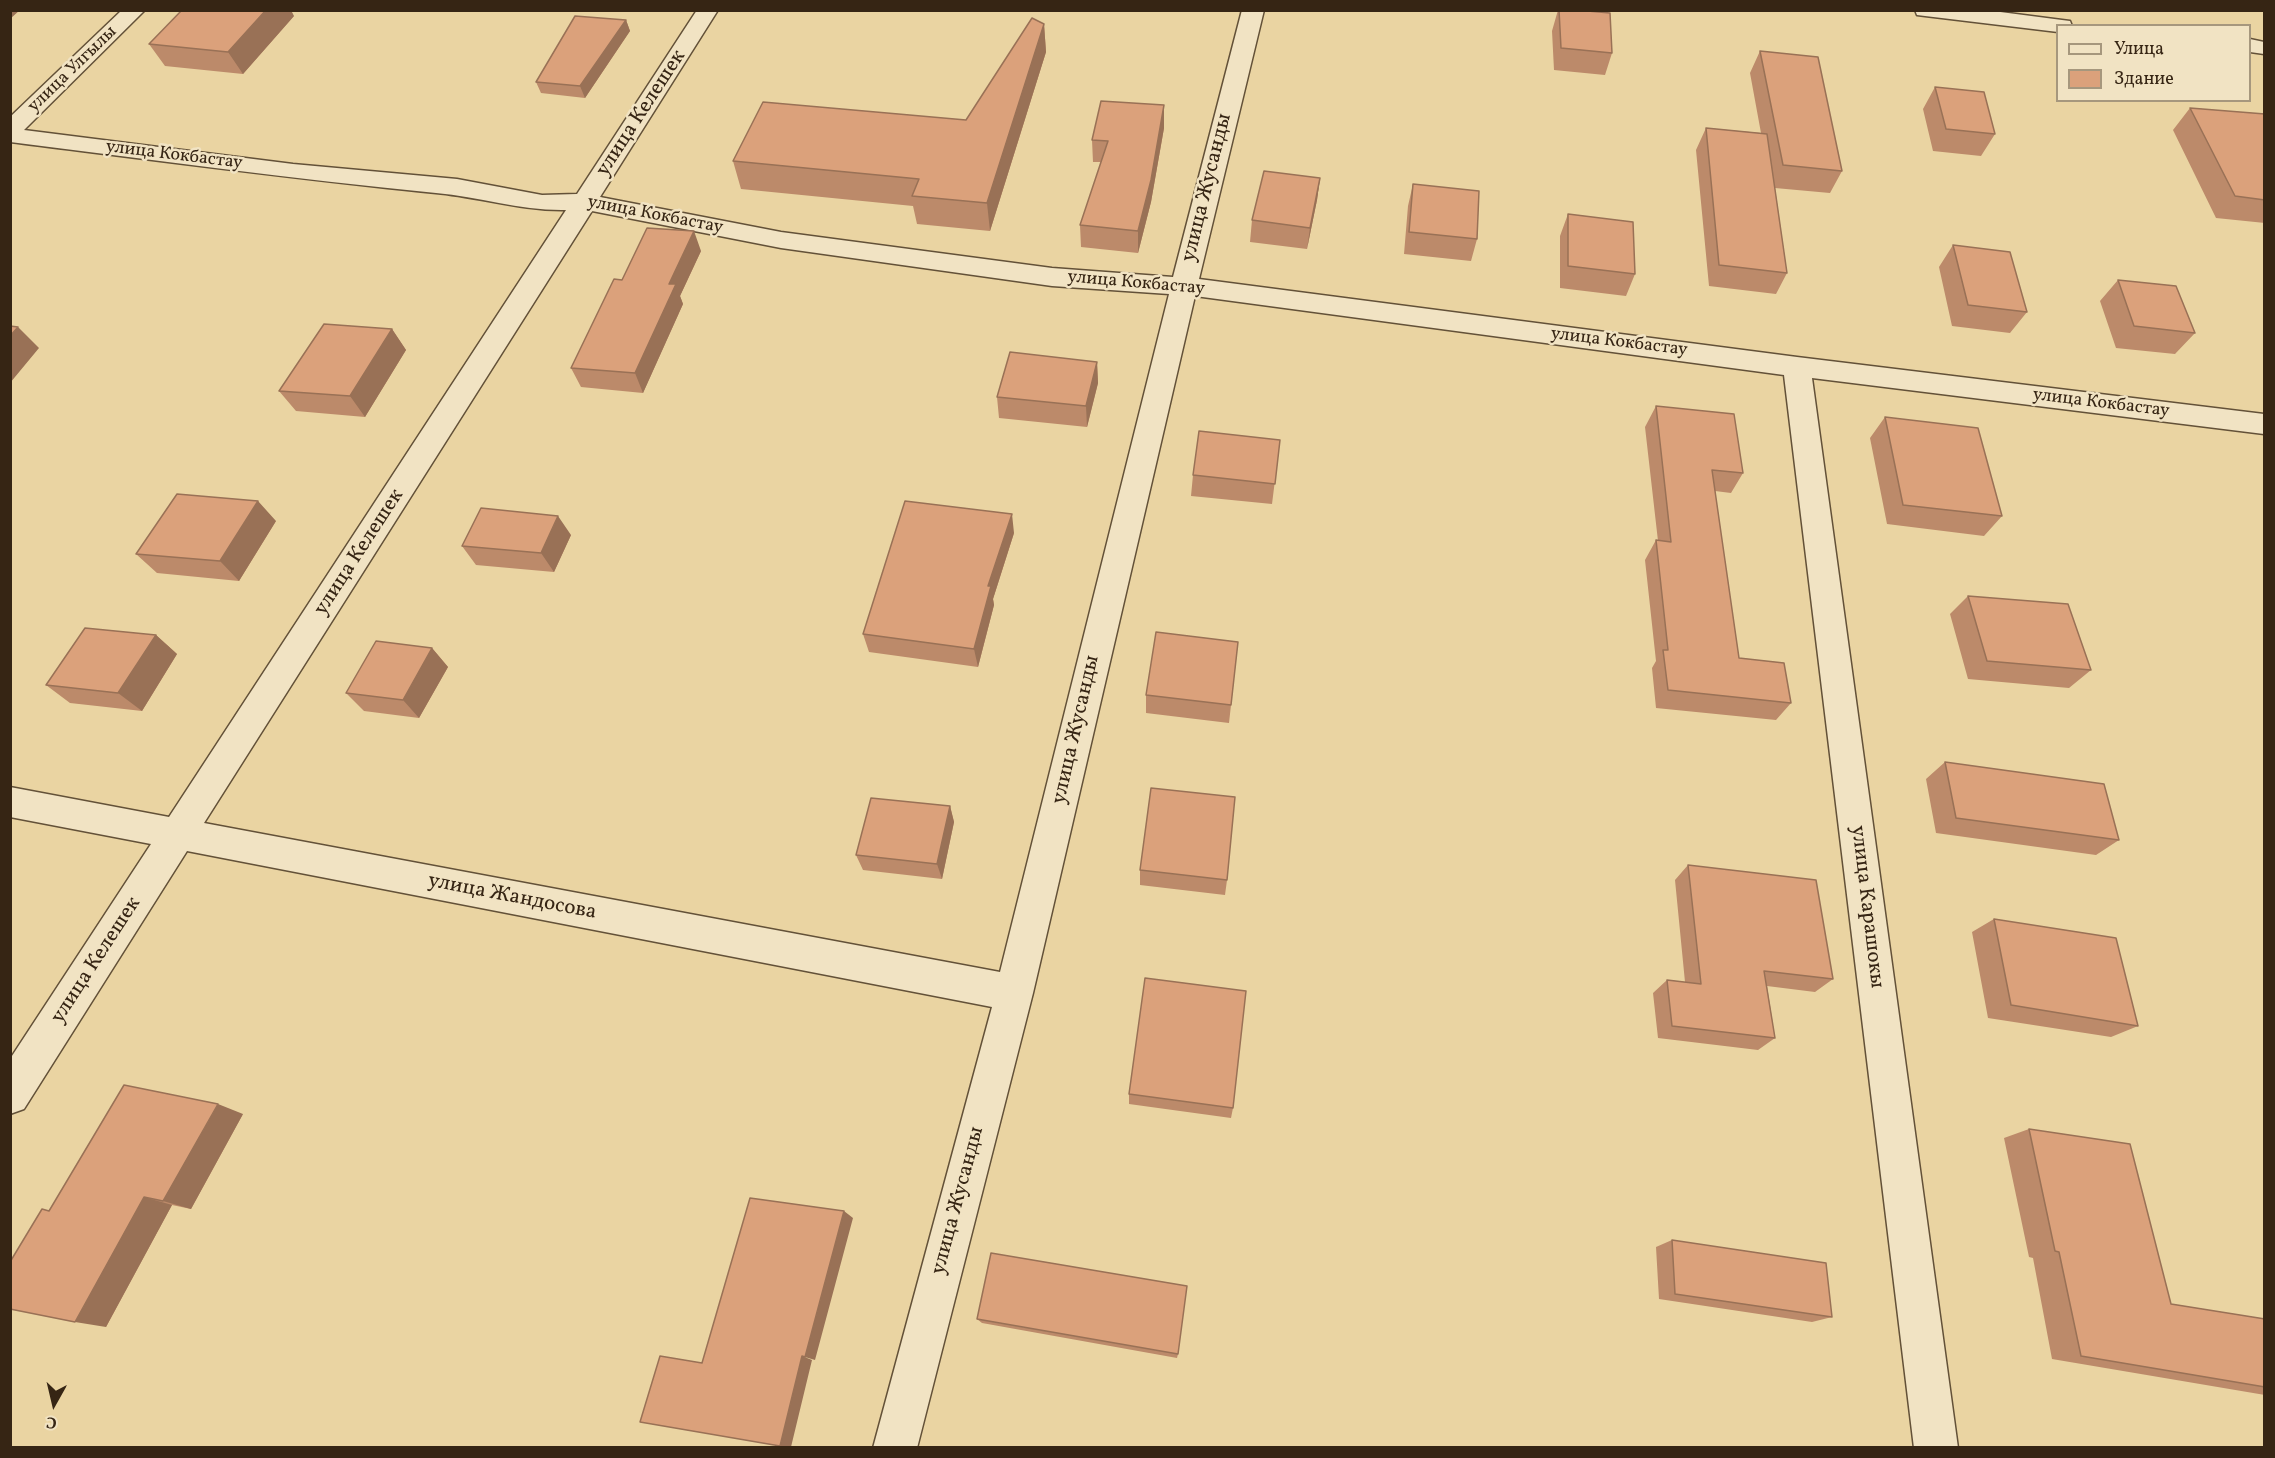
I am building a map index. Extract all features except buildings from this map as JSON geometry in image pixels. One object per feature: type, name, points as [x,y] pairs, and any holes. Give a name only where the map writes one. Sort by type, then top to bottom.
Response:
[{"type":"street","name":"улица Улгылы","points":[[10,130],[135,10]]},
{"type":"street","name":"улица Келешек","points":[[10,1095],[708,10]]},
{"type":"street","name":"улица Жусанды","points":[[895,1448],[1014,993],[1184,286],[1253,10]]},
{"type":"street","points":[[1925,10],[2056,25]]},
{"type":"street","name":"улица Кокбастау","points":[[10,135],[293,171],[457,187],[542,203],[586,202],[781,240],[1052,277],[1184,286],[1797,367],[2265,424]]},
{"type":"street","name":"улица Карашокы","points":[[1797,367],[1936,1448]]},
{"type":"street","name":"улица Жандосова","points":[[10,802],[1014,993]]}]
